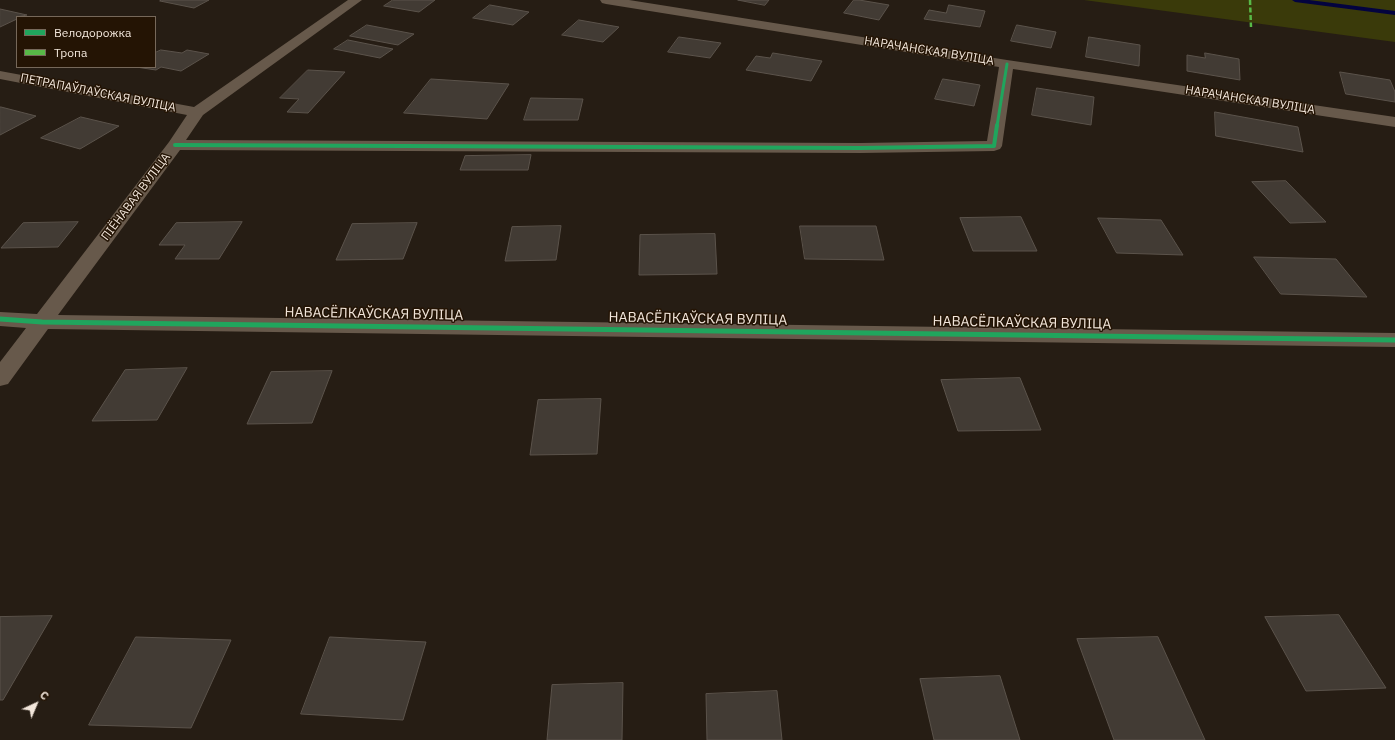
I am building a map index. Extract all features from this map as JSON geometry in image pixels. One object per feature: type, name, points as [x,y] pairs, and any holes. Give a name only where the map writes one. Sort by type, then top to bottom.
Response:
[{"type":"street","name":"ПІЁНАВАЯ ВУЛІЦА","points":[[0,378],[175,145],[196,112],[356,0]]},
{"type":"street","name":"НАРАЧАНСКАЯ ВУЛІЦА","points":[[606,0],[1007,64],[1395,122]]},
{"type":"street","points":[[175,145],[852,148],[994,146],[1007,64]]},
{"type":"street","name":"ПЕТРАПАЎЛАЎСКАЯ ВУЛІЦА","points":[[0,75],[196,112]]},
{"type":"street","name":"НАВАСЁЛКАЎСКАЯ ВУЛІЦА","points":[[0,319],[42,322],[1395,340]]},
{"type":"shaded area","points":[[1084,0],[1395,0],[1395,42]]},
{"type":"building","points":[[209,0],[194,8],[160,1]]},
{"type":"building","points":[[393,0],[435,0],[419,12],[384,6]]},
{"type":"building","points":[[738,0],[769,0],[765,5]]},
{"type":"building","points":[[854,0],[889,5],[879,20],[844,13]]},
{"type":"building","points":[[490,5],[529,12],[513,25],[473,18]]},
{"type":"building","points":[[949,5],[985,11],[980,27],[924,19],[929,10],[946,13]]},
{"type":"building","points":[[0,9],[27,15],[16,16],[16,19],[0,27]]},
{"type":"building","points":[[579,20],[619,27],[603,42],[562,35]]},
{"type":"building","points":[[367,25],[414,34],[398,45],[350,36]]},
{"type":"building","points":[[1017,25],[1056,32],[1051,48],[1011,41]]},
{"type":"building","points":[[679,37],[721,43],[710,58],[668,52]]},
{"type":"building","points":[[1089,37],[1140,45],[1139,66],[1086,57]]},
{"type":"building","points":[[348,40],[393,49],[380,58],[334,49]]},
{"type":"building","points":[[161,50],[182,53],[187,50],[209,54],[181,71],[161,67],[156,70],[143,68],[156,68],[156,52]]},
{"type":"building","points":[[773,53],[822,61],[811,81],[746,70],[756,56],[770,58]]},
{"type":"building","points":[[1205,53],[1239,59],[1240,80],[1187,71],[1187,55],[1205,58]]},
{"type":"building","points":[[308,70],[345,72],[308,113],[287,112],[299,99],[280,98]]},
{"type":"building","points":[[1340,72],[1390,80],[1395,92],[1395,102],[1346,94]]},
{"type":"building","points":[[431,79],[509,84],[487,119],[404,113]]},
{"type":"building","points":[[943,79],[980,85],[974,106],[935,99]]},
{"type":"building","points":[[1037,88],[1094,97],[1091,125],[1032,115]]},
{"type":"building","points":[[531,98],[583,99],[578,120],[524,120]]},
{"type":"building","points":[[1,107],[36,116],[0,135]]},
{"type":"building","points":[[1215,112],[1298,127],[1303,152],[1216,136]]},
{"type":"building","points":[[81,117],[119,126],[80,149],[41,138]]},
{"type":"building","points":[[531,155],[528,170],[460,170],[465,156]]},
{"type":"building","points":[[1286,181],[1326,222],[1290,223],[1252,182]]},
{"type":"building","points":[[1021,217],[1037,251],[973,251],[960,218]]},
{"type":"building","points":[[1098,218],[1161,220],[1183,255],[1117,253]]},
{"type":"building","points":[[78,222],[58,247],[1,248],[23,223]]},
{"type":"building","points":[[242,222],[219,259],[175,259],[185,245],[159,245],[176,223]]},
{"type":"building","points":[[417,223],[403,259],[336,260],[352,224]]},
{"type":"building","points":[[561,226],[556,260],[505,261],[512,227]]},
{"type":"building","points":[[800,226],[876,226],[884,260],[805,259]]},
{"type":"building","points":[[715,234],[717,274],[639,275],[640,235]]},
{"type":"building","points":[[1254,257],[1336,259],[1367,297],[1281,294]]},
{"type":"building","points":[[187,368],[157,420],[92,421],[125,370]]},
{"type":"building","points":[[332,371],[312,423],[247,424],[271,372]]},
{"type":"building","points":[[1020,378],[1041,430],[958,431],[941,380]]},
{"type":"building","points":[[601,399],[597,454],[530,455],[538,400]]},
{"type":"building","points":[[1339,615],[1386,688],[1306,691],[1265,617]]},
{"type":"building","points":[[52,616],[3,700],[0,700],[0,617]]},
{"type":"building","points":[[136,637],[231,640],[191,728],[89,725]]},
{"type":"building","points":[[330,637],[426,642],[403,720],[301,714]]},
{"type":"building","points":[[1158,637],[1205,740],[1114,740],[1077,639]]},
{"type":"building","points":[[1000,676],[1020,740],[934,740],[920,679]]},
{"type":"building","points":[[623,683],[622,740],[547,740],[552,685]]},
{"type":"building","points":[[777,691],[782,740],[707,740],[706,694]]},
{"type":"waterway","points":[[1295,0],[1395,13]]},
{"type":"marked path","points":[[1250,0],[1251,27]]},
{"type":"cycle path","points":[[175,145],[860,148],[994,146],[1007,64]]},
{"type":"cycle path","points":[[0,319],[42,322],[1395,340]]}]
